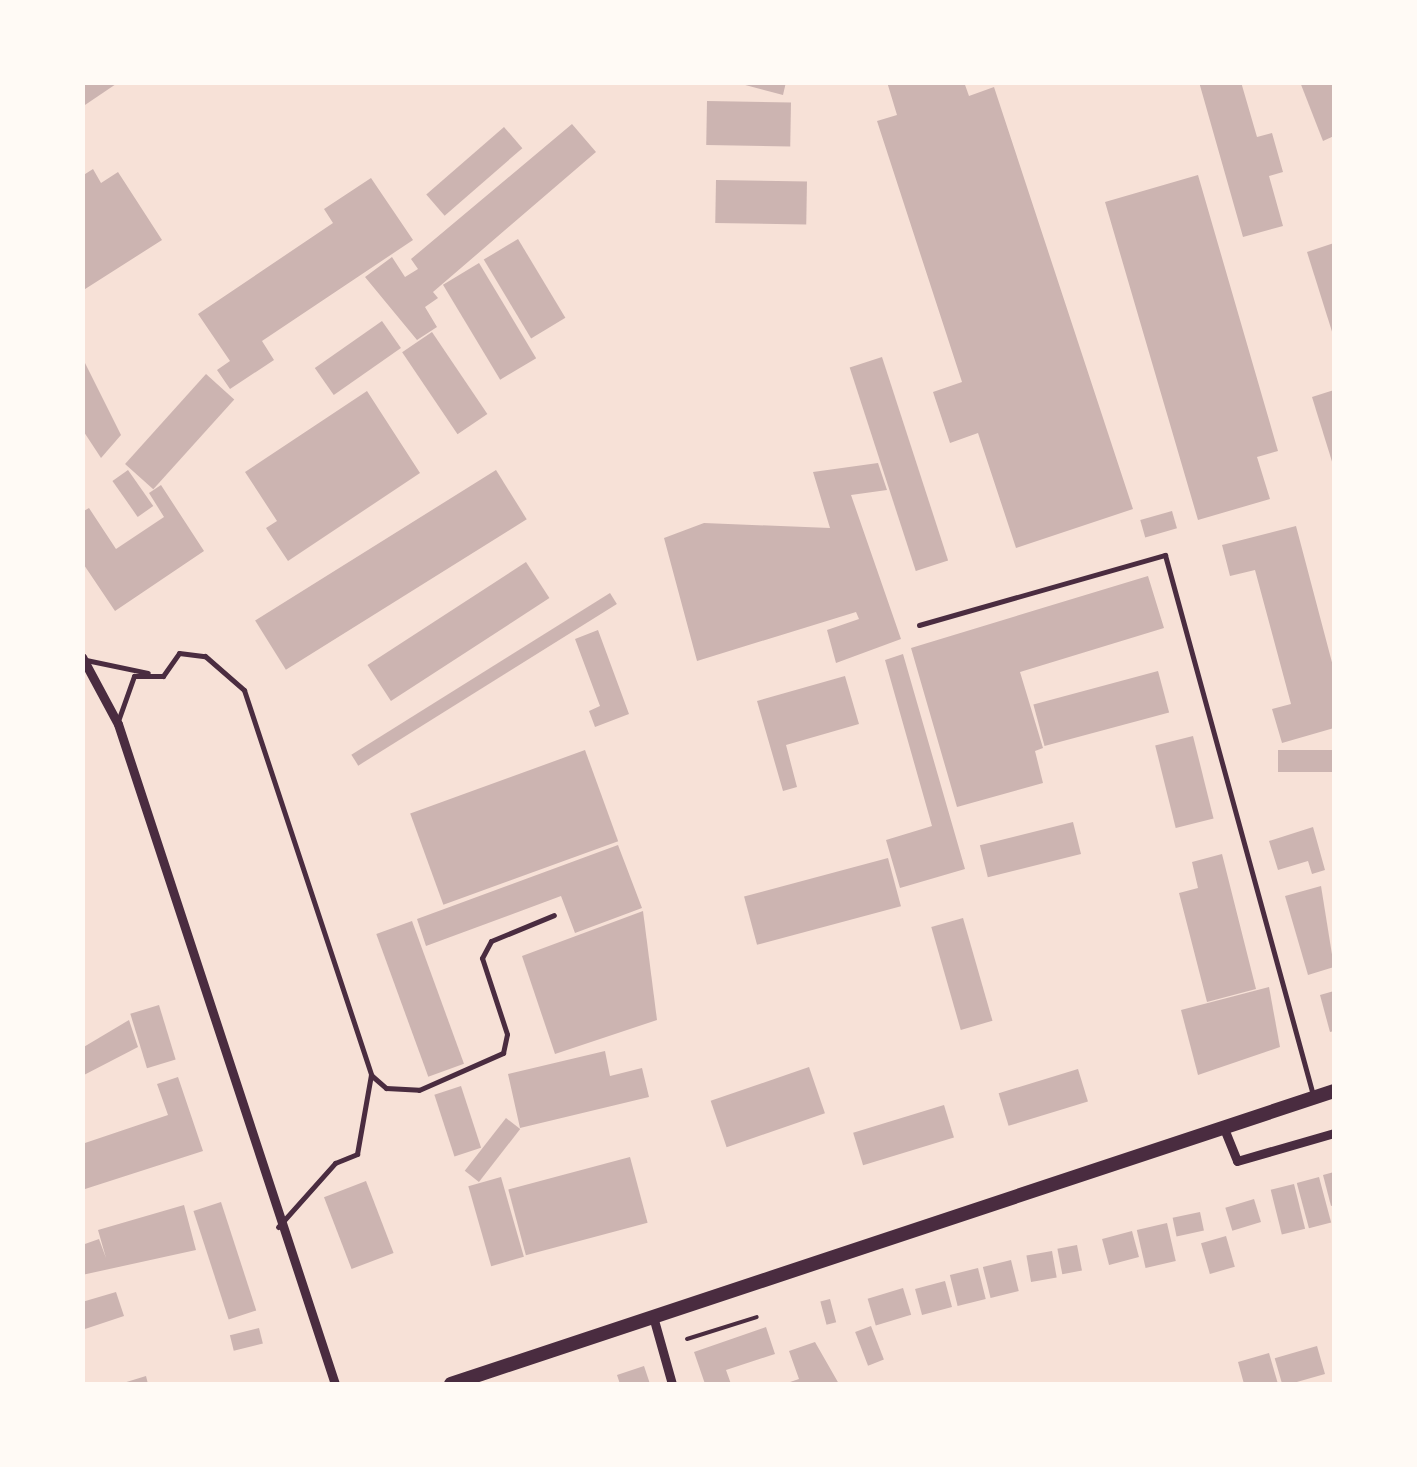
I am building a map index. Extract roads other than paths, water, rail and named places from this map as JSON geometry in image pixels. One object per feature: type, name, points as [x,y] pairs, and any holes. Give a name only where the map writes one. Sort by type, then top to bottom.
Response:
[{"type":"main road","points":[[450,1384],[1225,1131],[1334,1091]]},
{"type":"street","points":[[83,658],[118,724],[278,1228],[335,1384]]},
{"type":"street","points":[[1225,1131],[1237,1160],[1334,1133]]},
{"type":"street","points":[[654,1320],[672,1384]]},
{"type":"lane","points":[[918,625],[1165,555],[1314,1098]]},
{"type":"lane","points":[[163,676],[179,654],[205,656],[244,690],[371,1075],[357,1154],[334,1163],[278,1228]]},
{"type":"lane","points":[[83,658],[163,676]]},
{"type":"lane","points":[[118,724],[134,676],[163,676]]},
{"type":"lane","points":[[371,1075],[406,1092],[493,1063],[506,1034],[482,958],[491,941],[554,915]]}]
